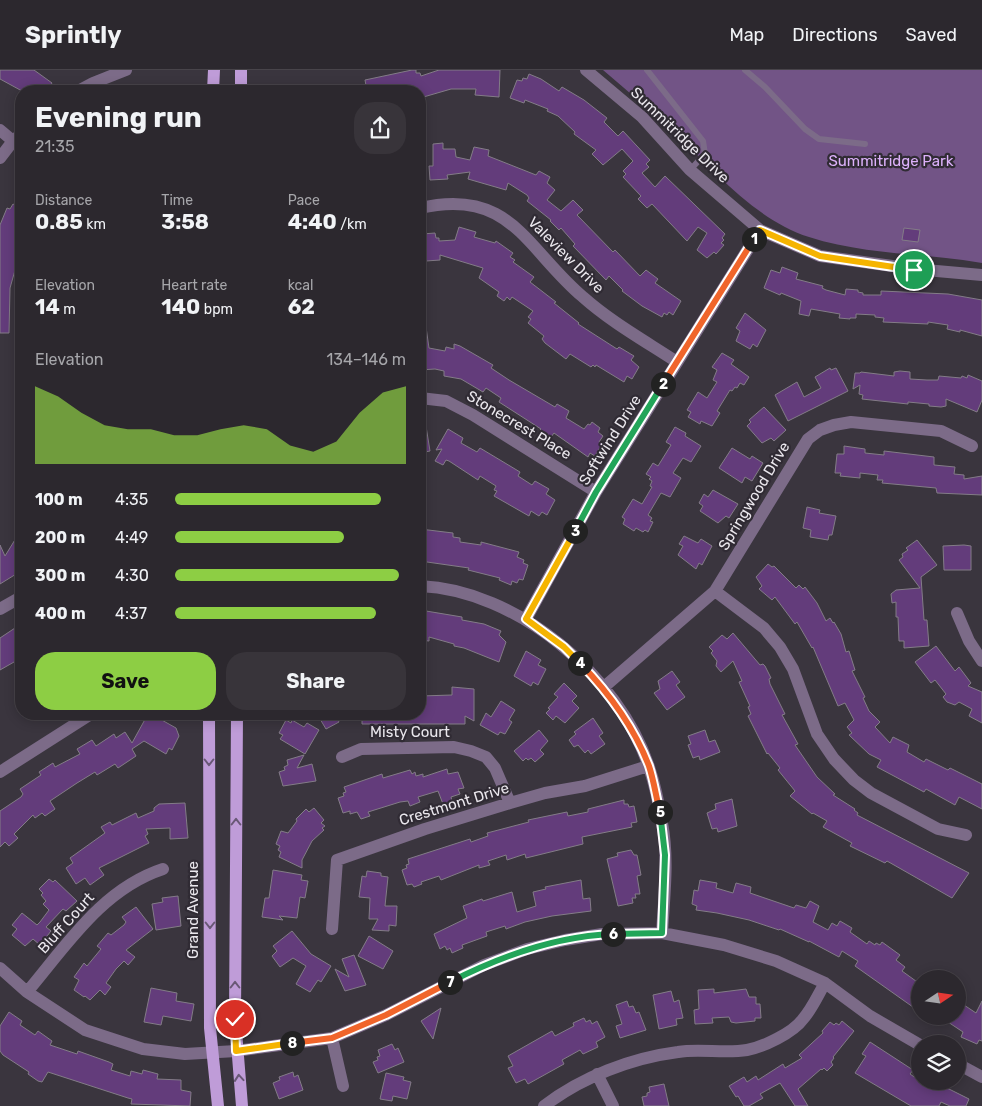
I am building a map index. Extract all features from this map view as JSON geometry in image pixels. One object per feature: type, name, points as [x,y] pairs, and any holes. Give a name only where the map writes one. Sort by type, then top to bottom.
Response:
[{"type":"main road","points":[[213,85],[214,70]]},
{"type":"main road","points":[[241,70],[241,85]]},
{"type":"main road","name":"Grand Avenue","points":[[209,720],[212,1053],[218,1106]]},
{"type":"main road","points":[[237,720],[235,1019],[236,1051],[242,1106]]},
{"type":"street","points":[[100,85],[126,70]]},
{"type":"street","name":"Summitridge Drive","points":[[586,70],[642,117],[690,170],[760,230],[820,256],[914,270],[982,275]]},
{"type":"street","points":[[0,130],[15,137]]},
{"type":"street","points":[[0,158],[15,140]]},
{"type":"street","name":"Valeview Drive","points":[[426,207],[446,204],[476,205],[503,218],[528,237],[582,297],[614,321],[677,362]]},
{"type":"street","name":"Softwind Drive","points":[[526,619],[596,492],[760,230]]},
{"type":"street","name":"Stonecrest Place","points":[[426,398],[446,400],[466,411],[596,492]]},
{"type":"street","name":"Springwood Drive","points":[[604,688],[715,591],[808,439],[820,430],[851,422],[941,431],[972,446]]},
{"type":"street","points":[[426,587],[461,592],[491,602],[526,619],[564,647],[604,688],[622,714],[648,766],[662,824],[664,847],[662,933]]},
{"type":"street","points":[[715,591],[757,623],[780,646],[792,669],[817,734],[834,760],[854,780],[871,793],[938,829],[966,835]]},
{"type":"street","points":[[0,609],[15,600]]},
{"type":"street","points":[[957,613],[969,641],[982,662]]},
{"type":"street","points":[[0,772],[82,720]]},
{"type":"street","name":"Misty Court","points":[[342,757],[361,749],[454,747],[472,751],[486,757],[495,768],[510,803]]},
{"type":"street","name":"Crestmont Drive","points":[[332,929],[337,860],[510,803],[545,793],[585,786],[648,766]]},
{"type":"street","name":"Bluff Court","points":[[27,992],[93,914],[115,894],[145,875],[163,869]]},
{"type":"street","points":[[0,968],[27,992],[85,1030],[143,1049],[185,1054],[212,1053],[332,1038],[386,1015],[484,965],[527,949],[602,934],[662,933],[724,945],[776,961],[825,983],[870,1016],[911,1040]]},
{"type":"street","points":[[544,1106],[556,1097],[597,1074],[644,1059],[678,1051],[747,1050],[778,1039],[802,1020],[825,983]]},
{"type":"street","points":[[332,1038],[343,1086]]},
{"type":"street","points":[[966,1068],[982,1077]]},
{"type":"street","points":[[597,1074],[613,1106]]},
{"type":"lane","points":[[647,70],[703,141],[704,154],[690,170]]},
{"type":"lane","points":[[745,70],[765,87],[805,129],[819,139],[865,144]]},
{"type":"green space","name":"Summitridge Park","points":[[603,70],[982,70],[982,263],[851,247],[809,237],[789,229],[771,219],[737,193],[666,125]]},
{"type":"building","points":[[0,70],[34,70],[52,83],[51,85],[15,85],[15,87],[0,79]]},
{"type":"building","points":[[412,70],[416,70],[416,73],[420,73],[421,76],[439,70],[500,70],[499,97],[475,95],[476,89],[451,89],[426,96],[426,85],[366,85],[365,80]]},
{"type":"building","points":[[529,74],[541,79],[559,91],[562,87],[584,100],[607,118],[604,122],[618,136],[623,131],[650,160],[646,164],[649,167],[642,173],[655,187],[665,176],[725,234],[722,238],[724,240],[721,243],[724,245],[716,254],[714,252],[707,258],[697,250],[707,233],[698,227],[687,241],[652,204],[647,208],[638,199],[641,196],[623,177],[626,174],[623,171],[633,161],[622,149],[603,165],[592,154],[596,150],[574,134],[575,132],[558,116],[547,111],[548,109],[525,100],[524,103],[510,98],[517,80],[527,79]]},
{"type":"building","points":[[443,143],[443,149],[455,149],[456,157],[470,160],[474,147],[489,150],[488,156],[536,175],[539,171],[550,177],[547,183],[555,190],[547,200],[561,211],[573,200],[583,210],[577,215],[613,252],[615,250],[640,276],[646,270],[658,279],[655,283],[681,301],[673,315],[669,312],[667,315],[664,313],[662,317],[642,306],[622,291],[609,276],[606,280],[573,246],[575,244],[561,228],[559,230],[551,220],[527,201],[529,198],[527,195],[508,183],[506,190],[468,179],[470,172],[447,175],[448,179],[430,180],[429,166],[433,166],[433,144]]},
{"type":"building","points":[[13,204],[15,205],[15,270],[10,288],[9,333],[0,333],[0,225],[7,208],[10,209]]},
{"type":"building","points":[[459,227],[476,232],[474,237],[495,243],[496,241],[513,253],[510,257],[515,260],[513,262],[534,277],[530,282],[556,302],[554,303],[578,324],[617,349],[619,347],[634,356],[631,360],[639,367],[632,379],[627,376],[624,382],[596,365],[591,367],[570,354],[566,359],[545,343],[542,339],[544,336],[528,323],[531,319],[528,317],[533,311],[512,297],[510,300],[507,297],[504,301],[497,296],[499,292],[479,278],[483,268],[440,255],[440,260],[426,261],[426,234],[435,233],[439,241],[455,240]]},
{"type":"building","points":[[904,228],[920,230],[918,242],[902,240]]},
{"type":"building","points":[[782,267],[798,273],[796,279],[823,286],[822,288],[826,290],[845,295],[846,289],[858,290],[863,295],[881,295],[881,291],[948,294],[982,300],[982,336],[960,330],[960,332],[947,329],[948,325],[928,322],[928,324],[883,322],[884,318],[875,317],[875,315],[856,314],[856,318],[839,318],[840,314],[811,309],[809,316],[799,314],[801,301],[764,288],[771,270],[780,273]]},
{"type":"building","points":[[745,313],[766,330],[757,347],[753,344],[750,349],[736,341],[740,331],[736,328]]},
{"type":"building","points":[[426,327],[429,348],[445,351],[446,347],[454,349],[454,344],[460,346],[493,365],[491,368],[509,380],[555,407],[557,404],[569,411],[566,418],[584,429],[592,422],[600,428],[598,432],[603,436],[599,442],[602,444],[595,456],[590,453],[588,457],[554,433],[551,437],[540,430],[499,402],[501,398],[486,388],[483,392],[461,379],[444,376],[444,371],[426,370]]},
{"type":"building","points":[[722,353],[734,360],[731,364],[749,377],[744,385],[740,383],[737,388],[735,387],[732,391],[730,390],[717,411],[720,413],[712,426],[701,421],[700,424],[688,417],[691,412],[687,410],[698,392],[707,398],[717,382],[713,380],[717,370],[712,367]]},
{"type":"building","points":[[830,368],[831,370],[836,368],[848,391],[788,421],[775,395],[797,382],[804,397],[821,388],[815,377]]},
{"type":"building","points":[[894,372],[910,372],[910,379],[938,380],[939,376],[961,378],[962,376],[967,378],[968,375],[982,381],[982,400],[977,412],[946,399],[946,406],[941,407],[929,406],[929,404],[908,402],[908,404],[862,399],[863,395],[859,394],[860,385],[853,389],[855,373],[894,376]]},
{"type":"building","points":[[764,407],[786,430],[774,441],[771,438],[762,443],[747,426],[751,422],[749,420]]},
{"type":"building","points":[[426,426],[430,451],[426,452]]},
{"type":"building","points":[[675,427],[686,433],[685,436],[701,446],[691,462],[683,458],[673,473],[681,478],[670,497],[661,493],[648,515],[652,518],[650,521],[653,522],[648,532],[645,530],[643,532],[636,528],[634,531],[623,524],[625,519],[622,517],[633,499],[642,504],[652,487],[650,486],[652,481],[649,479],[651,477],[646,474],[653,463],[658,466],[671,445],[666,442]]},
{"type":"building","points":[[448,429],[463,438],[461,443],[477,452],[480,448],[520,472],[518,476],[532,485],[535,481],[549,489],[546,494],[555,500],[547,515],[542,512],[539,516],[531,511],[529,516],[494,496],[497,491],[494,490],[496,486],[480,476],[478,480],[446,460],[443,465],[435,461],[442,449],[436,450]]},
{"type":"building","points":[[844,446],[865,449],[865,453],[884,455],[884,451],[934,457],[934,465],[955,467],[954,474],[964,475],[964,479],[982,476],[982,495],[937,493],[936,488],[882,483],[883,480],[877,480],[878,475],[860,473],[860,478],[840,476],[841,473],[835,473],[837,454],[844,454]]},
{"type":"building","points":[[732,448],[750,459],[752,456],[763,463],[752,481],[745,477],[742,483],[719,468]]},
{"type":"building","points":[[713,490],[738,504],[729,518],[726,516],[718,523],[700,511],[703,506],[699,503],[704,494],[708,497]]},
{"type":"building","points":[[807,507],[820,510],[819,513],[836,516],[832,535],[829,535],[828,540],[810,537],[811,530],[803,528]]},
{"type":"building","points":[[426,530],[453,533],[453,537],[460,538],[460,542],[481,545],[481,542],[519,552],[517,557],[524,560],[523,563],[528,565],[523,580],[519,579],[517,583],[512,581],[511,585],[499,580],[500,578],[468,570],[469,568],[426,562]]},
{"type":"building","points":[[684,536],[698,543],[701,539],[712,546],[702,565],[699,563],[696,569],[678,555],[683,546],[679,544]]},
{"type":"building","points":[[15,540],[15,575],[0,584],[0,545],[5,556]]},
{"type":"building","points":[[917,540],[937,565],[921,577],[924,620],[927,620],[929,646],[904,648],[904,641],[899,641],[896,602],[892,603],[891,594],[896,590],[920,588],[899,560],[903,557],[902,554],[908,550],[906,548]]},
{"type":"building","points":[[943,546],[971,546],[971,570],[944,570]]},
{"type":"building","points":[[768,564],[772,567],[774,566],[796,588],[799,585],[803,589],[805,587],[817,603],[826,621],[830,618],[834,622],[841,634],[846,652],[849,651],[855,670],[852,671],[865,697],[863,698],[869,711],[880,722],[875,727],[890,743],[893,737],[909,745],[907,752],[924,762],[926,759],[948,770],[950,768],[982,784],[982,809],[959,797],[955,805],[926,789],[924,792],[877,767],[881,760],[869,754],[849,735],[852,733],[847,727],[854,720],[845,703],[838,706],[813,647],[797,622],[795,624],[775,597],[772,600],[759,589],[762,586],[756,577]]},
{"type":"building","points":[[426,611],[462,617],[462,620],[484,624],[501,631],[499,635],[506,642],[499,662],[454,646],[454,644],[429,637],[429,641],[426,641]]},
{"type":"building","points":[[15,628],[15,661],[0,670],[0,638]]},
{"type":"building","points":[[733,633],[760,665],[763,664],[765,666],[771,678],[769,679],[770,684],[785,714],[782,715],[798,744],[795,745],[817,777],[835,794],[833,795],[855,809],[858,813],[857,815],[969,873],[952,898],[887,861],[885,863],[850,846],[852,843],[823,827],[827,821],[812,814],[790,796],[795,791],[778,770],[780,768],[767,754],[748,716],[751,714],[748,707],[750,706],[739,682],[742,681],[733,661],[721,672],[716,666],[717,661],[711,653],[713,651],[709,647],[722,635],[727,639]]},
{"type":"building","points":[[936,646],[955,671],[959,667],[971,683],[968,686],[982,692],[982,723],[969,716],[972,709],[959,702],[955,705],[947,702],[943,697],[946,694],[935,680],[931,683],[915,662]]},
{"type":"building","points":[[526,651],[541,660],[538,665],[546,669],[538,685],[533,682],[531,686],[514,676]]},
{"type":"building","points":[[672,671],[680,682],[676,685],[685,697],[667,710],[654,693],[660,689],[658,681]]},
{"type":"building","points":[[564,683],[577,696],[572,701],[579,708],[565,723],[556,716],[553,720],[546,713],[558,697],[554,694]]},
{"type":"building","points":[[452,687],[474,689],[474,721],[465,716],[465,724],[362,724],[362,720],[426,720],[426,696],[452,695]]},
{"type":"building","points":[[501,701],[515,710],[509,720],[512,722],[505,734],[500,732],[498,735],[480,725],[486,713],[491,717]]},
{"type":"building","points":[[593,718],[603,733],[599,736],[605,744],[591,754],[588,750],[585,753],[578,745],[574,747],[569,740],[576,734],[574,732]]},
{"type":"building","points":[[145,720],[162,720],[176,728],[179,736],[172,750],[169,748],[166,754],[144,741],[132,749],[136,756],[118,768],[115,764],[97,775],[95,772],[50,801],[55,809],[45,816],[42,813],[35,818],[33,815],[14,834],[18,838],[9,846],[5,842],[0,847],[0,811],[21,797],[23,794],[20,789],[41,775],[39,772],[53,763],[55,767],[80,754],[77,749],[92,740],[96,746],[114,734],[116,738],[125,732],[132,743]]},
{"type":"building","points":[[286,720],[291,723],[292,720],[304,727],[307,723],[319,730],[305,754],[280,739],[283,735],[279,733]]},
{"type":"building","points":[[321,720],[338,720],[339,722],[326,729]]},
{"type":"building","points":[[539,730],[548,741],[540,750],[544,754],[535,762],[531,758],[528,760],[526,758],[523,761],[514,751]]},
{"type":"building","points":[[705,730],[709,742],[715,740],[720,752],[700,760],[699,756],[693,758],[688,745],[691,744],[688,736]]},
{"type":"building","points":[[304,755],[297,768],[312,764],[316,781],[283,786],[279,772],[285,770],[284,767],[288,765],[287,760]]},
{"type":"building","points":[[447,769],[448,774],[458,772],[464,788],[458,789],[460,794],[451,797],[452,801],[443,804],[438,791],[418,797],[420,802],[410,806],[408,801],[400,802],[368,812],[370,816],[361,819],[357,812],[343,813],[338,798],[344,796],[343,793],[346,792],[344,787],[382,774],[383,778],[410,770],[412,774],[415,772],[416,776],[423,774],[423,777]]},
{"type":"building","points":[[732,799],[737,826],[718,832],[717,828],[712,829],[707,813],[716,809],[715,804]]},
{"type":"building","points":[[624,800],[624,804],[628,804],[629,807],[634,806],[637,822],[631,823],[632,827],[582,837],[583,844],[526,858],[525,854],[507,860],[506,855],[488,861],[490,865],[479,868],[479,865],[441,880],[439,876],[421,882],[422,884],[414,887],[412,884],[407,885],[402,870],[407,868],[406,865],[409,864],[408,859],[470,839],[471,842],[488,836],[487,833],[529,822],[528,820],[567,812],[568,816],[588,812],[588,809]]},
{"type":"building","points":[[185,803],[188,838],[170,839],[170,828],[146,829],[148,834],[145,836],[149,843],[99,868],[104,875],[90,885],[85,878],[76,884],[66,868],[73,863],[70,858],[105,833],[101,827],[110,822],[112,825],[136,813],[138,818],[154,811],[154,808],[159,804]]},
{"type":"building","points":[[314,808],[324,820],[321,823],[325,826],[322,828],[324,830],[312,841],[302,860],[302,868],[279,857],[281,852],[278,850],[280,846],[276,844],[281,831],[288,833],[297,821],[296,819],[306,809],[309,812]]},
{"type":"building","points":[[631,850],[634,855],[637,855],[641,875],[637,876],[640,894],[635,894],[636,898],[632,898],[633,903],[618,906],[607,859],[618,856],[617,853]]},
{"type":"building","points":[[273,870],[302,875],[301,880],[308,881],[305,898],[300,897],[297,918],[279,916],[283,920],[262,917],[265,898],[269,898]]},
{"type":"building","points":[[367,871],[381,873],[381,876],[388,877],[385,906],[397,906],[396,926],[389,925],[389,931],[372,930],[378,919],[369,919],[370,898],[359,897],[362,876],[366,877]]},
{"type":"building","points":[[49,879],[53,882],[55,880],[77,901],[66,911],[63,909],[46,927],[51,931],[40,945],[33,939],[25,946],[12,935],[17,929],[12,925],[22,913],[37,925],[40,922],[49,910],[43,904],[46,901],[39,889]]},
{"type":"building","points":[[581,880],[583,899],[590,898],[591,911],[552,916],[525,922],[506,929],[505,926],[486,932],[487,936],[462,945],[463,948],[452,953],[450,948],[447,950],[445,946],[440,949],[434,934],[467,918],[463,906],[482,899],[483,901],[512,892],[517,912],[536,906],[533,892],[546,889],[545,887]]},
{"type":"building","points":[[700,880],[717,883],[716,888],[733,893],[736,883],[751,887],[750,893],[794,908],[796,905],[806,908],[810,901],[819,906],[813,922],[828,930],[832,923],[837,926],[840,921],[852,928],[850,932],[867,944],[869,941],[875,945],[876,943],[880,945],[882,942],[900,955],[896,960],[905,967],[902,971],[911,978],[911,1006],[855,966],[858,961],[842,951],[839,957],[809,941],[780,929],[749,920],[696,910],[697,906],[692,904],[694,890],[698,891]]},
{"type":"building","points":[[178,896],[181,926],[156,930],[152,904],[163,902],[162,898]]},
{"type":"building","points":[[136,907],[153,929],[126,950],[135,957],[128,965],[124,961],[116,969],[106,983],[111,987],[105,995],[100,990],[90,1000],[84,997],[74,990],[79,980],[74,977],[84,963],[87,966],[101,949],[97,946],[108,933],[111,935],[124,925],[126,922],[122,917]]},
{"type":"building","points":[[292,931],[311,954],[331,966],[321,982],[318,980],[310,992],[296,984],[306,966],[293,958],[280,967],[272,956],[277,951],[273,946]]},
{"type":"building","points":[[369,936],[393,951],[383,969],[358,956]]},
{"type":"building","points":[[354,955],[366,985],[345,991],[335,969],[349,977],[342,959]]},
{"type":"building","points":[[151,988],[177,993],[176,1001],[194,1004],[191,1021],[163,1016],[161,1025],[144,1022]]},
{"type":"building","points":[[714,989],[714,993],[746,989],[749,997],[756,997],[756,1004],[760,1004],[761,1018],[755,1018],[755,1021],[736,1023],[731,1022],[729,1017],[712,1018],[713,1023],[695,1024],[694,1010],[699,1009],[698,990]]},
{"type":"building","points":[[671,991],[674,1002],[679,1000],[683,1018],[676,1019],[677,1025],[659,1029],[653,995]]},
{"type":"building","points":[[627,1001],[629,1007],[633,1006],[636,1013],[639,1012],[646,1030],[620,1038],[616,1026],[622,1024],[616,1005]]},
{"type":"building","points":[[982,1001],[982,1041],[979,1040],[977,1044],[966,1039],[966,1035],[962,1035],[963,1032],[952,1025],[966,1025],[966,1006],[976,1013]]},
{"type":"building","points":[[441,1008],[433,1039],[421,1021]]},
{"type":"building","points":[[9,1012],[22,1021],[20,1025],[35,1035],[38,1031],[52,1041],[50,1045],[77,1054],[78,1051],[109,1062],[113,1064],[111,1070],[130,1076],[131,1071],[142,1074],[143,1070],[158,1074],[157,1079],[181,1080],[181,1090],[191,1092],[190,1106],[131,1104],[132,1099],[48,1072],[42,1082],[38,1081],[0,1051],[0,1026]]},
{"type":"building","points":[[584,1018],[586,1022],[590,1020],[592,1024],[597,1021],[605,1037],[596,1042],[598,1047],[583,1054],[580,1050],[562,1060],[564,1064],[528,1084],[525,1079],[516,1083],[508,1068],[513,1066],[508,1056],[552,1031],[555,1036],[574,1026],[573,1023]]},
{"type":"building","points":[[842,1021],[854,1031],[833,1057],[831,1062],[833,1065],[827,1071],[824,1068],[821,1069],[798,1089],[808,1106],[795,1106],[780,1083],[760,1094],[763,1098],[749,1106],[744,1106],[738,1096],[736,1097],[729,1086],[744,1077],[747,1082],[756,1076],[758,1080],[783,1064],[785,1068],[802,1058],[799,1055],[823,1033],[822,1031],[830,1022],[834,1025],[836,1023],[839,1025]]},
{"type":"building","points":[[870,1042],[911,1069],[911,1090],[951,1090],[969,1099],[966,1106],[950,1106],[941,1102],[939,1106],[911,1106],[855,1073],[866,1056],[862,1054]]},
{"type":"building","points":[[392,1044],[395,1050],[398,1048],[404,1062],[378,1073],[373,1062],[378,1060],[377,1057],[380,1056],[378,1050]]},
{"type":"building","points":[[293,1072],[294,1077],[298,1075],[303,1090],[279,1099],[273,1083],[280,1080],[279,1077]]},
{"type":"building","points":[[386,1073],[404,1077],[403,1080],[411,1082],[407,1099],[393,1096],[392,1101],[380,1099]]},
{"type":"building","points":[[664,1084],[669,1106],[644,1106],[642,1097],[647,1096],[647,1093],[650,1092],[649,1087]]},
{"type":"route","points":[[235,1019],[236,1051],[332,1038],[386,1015],[484,965],[527,949],[602,934],[662,933],[665,855],[662,824],[648,766],[635,737],[604,688],[564,647],[526,619],[596,492],[760,230],[820,256],[914,270]]}]
